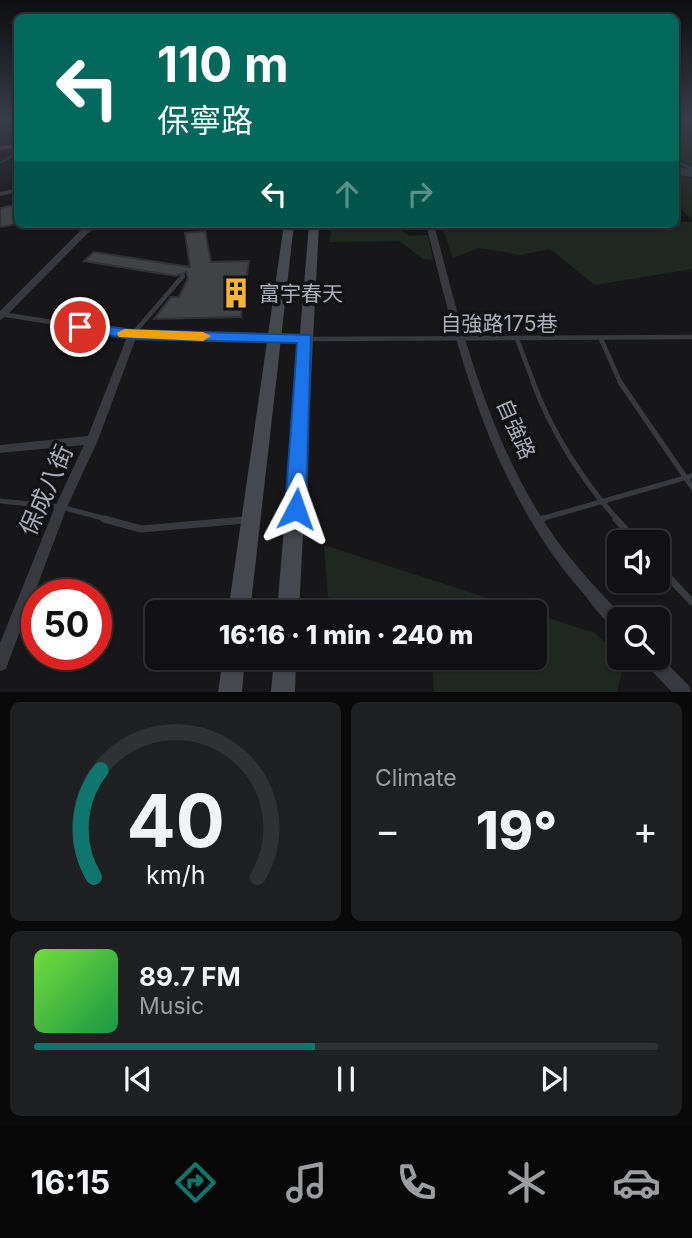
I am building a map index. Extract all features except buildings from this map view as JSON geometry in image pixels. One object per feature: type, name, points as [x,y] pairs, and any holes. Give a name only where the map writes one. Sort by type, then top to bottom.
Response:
[{"type":"main road","points":[[240,600],[289,228]]},
{"type":"main road","points":[[289,600],[314,228]]},
{"type":"main road","points":[[230,692],[233,670]]},
{"type":"main road","points":[[283,692],[284,670]]},
{"type":"street","points":[[1,315],[90,228]]},
{"type":"street","name":"自強路","points":[[431,228],[460,338],[497,443],[536,521],[607,611]]},
{"type":"street","points":[[1,315],[132,334],[305,339]]},
{"type":"street","name":"保成八街","points":[[1,656],[61,506],[92,440],[132,334]]},
{"type":"street","points":[[0,449],[92,440]]},
{"type":"street","points":[[662,670],[683,692]]},
{"type":"lane","points":[[132,334],[183,276]]},
{"type":"lane","name":"自強路175巷","points":[[305,339],[692,337]]},
{"type":"lane","points":[[517,339],[543,409],[601,502],[626,530]]},
{"type":"lane","points":[[601,339],[623,388],[692,486]]},
{"type":"lane","points":[[536,521],[692,476]]},
{"type":"lane","points":[[0,501],[61,506],[141,529],[250,520]]},
{"type":"lane","points":[[670,579],[692,602]]},
{"type":"shaded area","points":[[679,152],[692,152],[692,167],[679,159]]},
{"type":"shaded area","points":[[679,176],[692,178],[692,220],[679,207]]},
{"type":"shaded area","points":[[679,222],[692,222],[692,269],[595,285],[550,249],[520,255],[479,248],[453,258],[442,228],[679,228]]},
{"type":"shaded area","points":[[331,228],[400,228],[409,236],[428,235],[433,260],[423,259],[399,241],[329,242]]},
{"type":"shaded area","points":[[324,545],[494,600],[338,600],[328,597]]},
{"type":"shaded area","points":[[547,618],[595,633],[607,644],[607,670],[623,670],[617,692],[434,692],[433,670],[547,670]]},
{"type":"waterway","points":[[0,163],[14,154]]},
{"type":"waterway","points":[[679,171],[692,173]]},
{"type":"slow traffic","points":[[124,333],[203,336]]},
{"type":"place","name":"富宇春天","points":[[236,293]]},
{"type":"route","points":[[80,327],[132,334],[305,339],[304,405],[296,509]]}]
